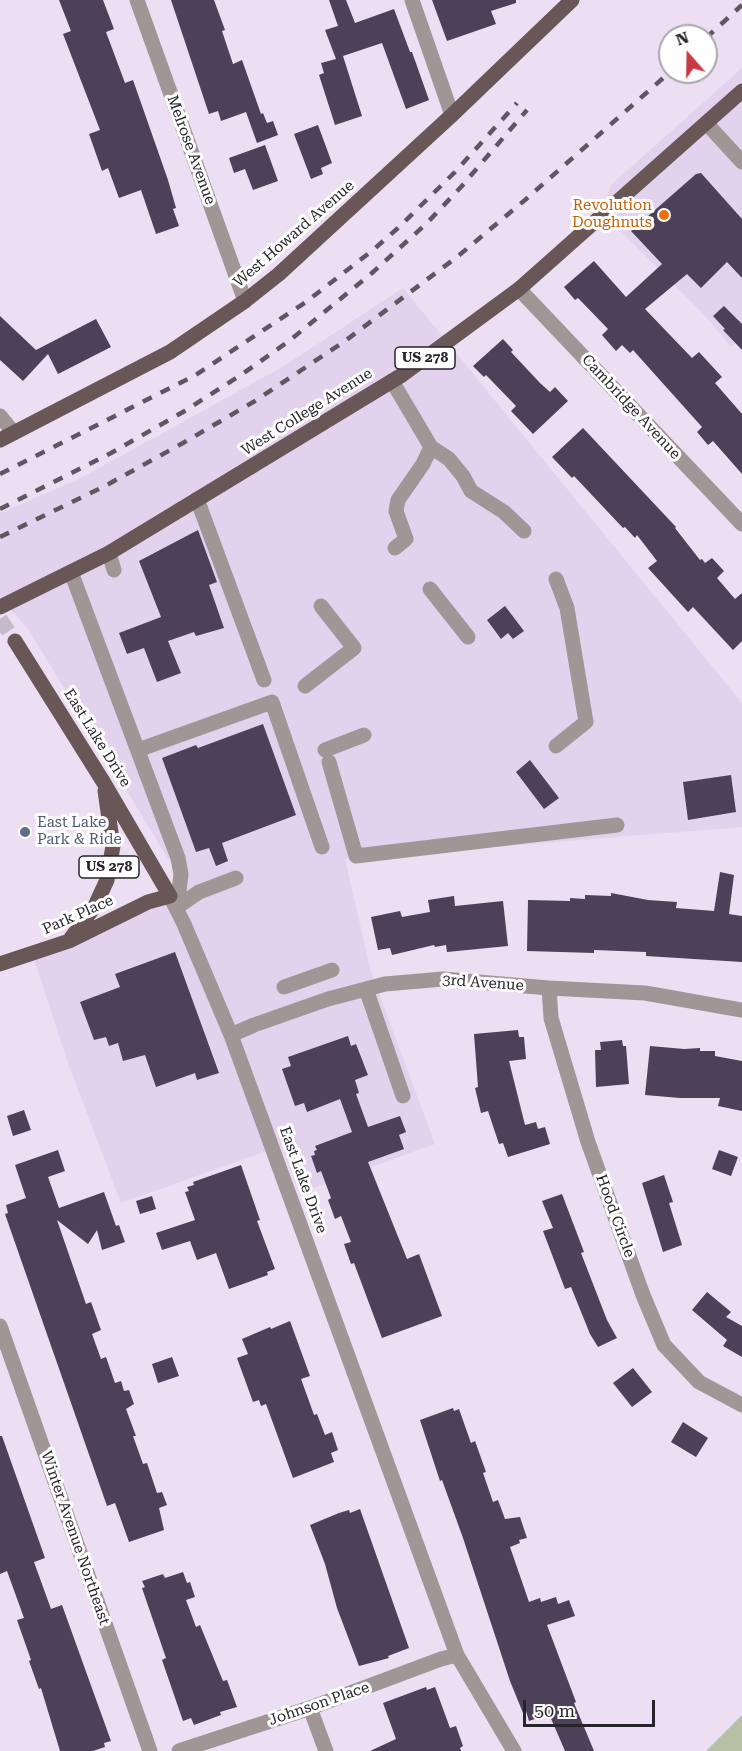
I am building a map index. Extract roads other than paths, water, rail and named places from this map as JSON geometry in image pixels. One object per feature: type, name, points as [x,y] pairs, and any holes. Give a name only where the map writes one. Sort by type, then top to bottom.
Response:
[{"type":"main road","name":"West Howard Avenue","points":[[7,437],[170,352],[245,301],[279,274],[452,115],[572,0]]},
{"type":"main road","name":"West College Avenue","points":[[0,607],[109,552],[392,381],[519,289],[742,91]]},
{"type":"main road","name":"East Lake Drive","points":[[15,641],[104,783],[173,901]]},
{"type":"main road","name":"US 278","points":[[69,941],[95,906],[106,880],[114,846],[104,783]]},
{"type":"main road","name":"Park Place","points":[[0,964],[69,941],[148,902],[173,901]]},
{"type":"street","name":"Melrose Avenue","points":[[137,0],[245,301]]},
{"type":"street","points":[[412,0],[452,115]]},
{"type":"street","points":[[707,124],[742,162]]},
{"type":"street","name":"Cambridge Avenue","points":[[519,289],[742,525]]},
{"type":"street","points":[[392,381],[431,447],[449,459],[471,490],[504,512],[524,531]]},
{"type":"street","points":[[0,416],[7,437]]},
{"type":"street","points":[[395,548],[406,539],[396,511],[398,500],[431,447]]},
{"type":"street","points":[[197,499],[264,680]]},
{"type":"street","points":[[109,552],[114,570]]},
{"type":"street","points":[[71,572],[178,858],[181,874],[173,901]]},
{"type":"street","points":[[556,579],[567,608],[586,722],[556,746]]},
{"type":"street","points":[[430,589],[468,637]]},
{"type":"street","points":[[305,686],[354,648],[321,606]]},
{"type":"street","points":[[138,750],[272,702],[322,847]]},
{"type":"street","points":[[364,735],[327,756],[356,856],[617,825]]},
{"type":"street","points":[[173,901],[236,878]]},
{"type":"street","name":"East Lake Drive","points":[[173,901],[231,1035],[458,1655],[514,1751]]},
{"type":"street","points":[[284,987],[332,970]]},
{"type":"street","name":"3rd Avenue","points":[[231,1035],[317,1002],[386,984],[442,979],[645,993],[742,1011]]},
{"type":"street","name":"Hood Circle","points":[[549,988],[551,1018],[588,1142],[664,1345],[699,1382],[742,1405]]},
{"type":"street","points":[[366,989],[403,1096]]},
{"type":"street","name":"Winter Avenue Northeast","points":[[0,1326],[150,1751]]},
{"type":"street","name":"Johnson Place","points":[[179,1751],[310,1708],[441,1659],[458,1655]]},
{"type":"street","points":[[310,1708],[327,1751]]},
{"type":"tunnel","points":[[0,619],[15,641]]},
{"type":"railway","points":[[718,27],[742,5]]},
{"type":"railway","points":[[0,537],[105,486],[183,443],[255,401],[345,341],[457,257],[658,83]]},
{"type":"railway","points":[[0,474],[194,376],[306,302],[398,228],[455,172],[517,103]]},
{"type":"railway","points":[[0,509],[111,453],[183,412],[289,341],[372,273],[427,223],[527,110]]},
{"type":"place","name":"Revolution Doughnuts","points":[[664,215]]},
{"type":"place","name":"East Lake Park & Ride","points":[[25,832]]}]
